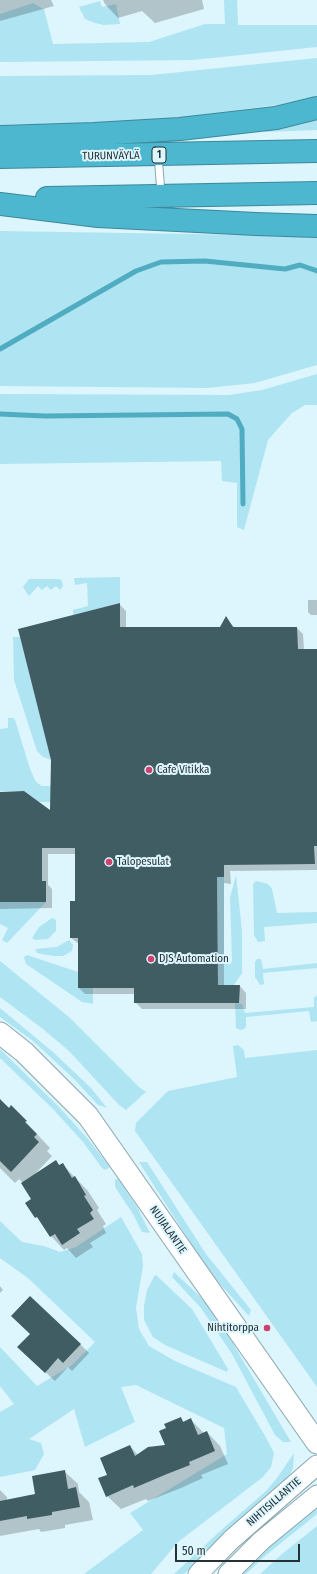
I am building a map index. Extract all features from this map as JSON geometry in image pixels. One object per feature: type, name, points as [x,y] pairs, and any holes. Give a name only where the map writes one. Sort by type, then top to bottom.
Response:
[{"type":"highway","points":[[0,137],[180,129],[276,118],[317,108]]},
{"type":"highway","name":"TURUNVÄYLÄ","points":[[0,157],[317,151]]},
{"type":"highway","points":[[0,199],[317,193]]},
{"type":"highway","points":[[0,204],[98,216],[317,226]]},
{"type":"main road","name":"NUIJALANTIE","points":[[0,1033],[24,1052],[88,1116],[317,1443]]},
{"type":"street","name":"NIHTISILLANTIE","points":[[198,1574],[231,1540],[317,1465]]},
{"type":"street","name":"NIHTISILLANTIE","points":[[228,1574],[261,1542],[317,1495]]},
{"type":"lane","points":[[158,155],[161,196]]},
{"type":"shaded area","points":[[224,0],[237,0],[238,25],[317,25],[317,47],[193,60],[0,62],[0,14],[33,3],[44,9],[53,44],[149,42],[205,24],[225,24]]},
{"type":"shaded area","points":[[100,1],[102,7],[116,4],[120,24],[104,25],[85,19],[79,7]]},
{"type":"shaded area","points":[[317,58],[317,96],[278,105],[150,121],[0,125],[0,76],[151,75]]},
{"type":"shaded area","points":[[317,115],[317,130],[265,132],[264,126]]},
{"type":"shaded area","points":[[0,231],[317,236],[317,365],[255,383],[207,388],[0,386]]},
{"type":"shaded area","points":[[317,374],[317,405],[305,405],[292,413],[268,440],[244,530],[237,527],[237,483],[222,481],[221,461],[0,464],[0,394],[229,395],[262,390]]},
{"type":"shaded area","points":[[120,577],[120,603],[73,615],[73,610],[88,606],[87,583],[75,585],[74,578]]},
{"type":"shaded area","points":[[29,579],[59,579],[62,581],[63,586],[60,590],[56,586],[51,590],[47,586],[42,590],[38,586],[29,596],[23,587]]},
{"type":"shaded area","points":[[13,637],[20,637],[51,760],[43,757],[37,751],[14,680]]},
{"type":"shaded area","points":[[8,718],[13,718],[15,720],[30,769],[36,782],[42,786],[51,786],[51,802],[39,802],[24,791],[0,791],[0,729],[8,728]]},
{"type":"shaded area","points":[[236,875],[242,931],[242,973],[234,985],[218,985],[218,964],[231,964],[232,960],[230,898]]},
{"type":"shaded area","points":[[217,877],[224,877],[224,957],[218,956]]},
{"type":"shaded area","points":[[256,881],[268,884],[272,889],[277,913],[317,912],[317,923],[264,927],[265,941],[258,942],[254,935],[253,884]]},
{"type":"shaded area","points":[[0,902],[46,902],[7,943],[2,940],[8,928],[0,924]]},
{"type":"shaded area","points":[[52,918],[56,920],[56,931],[48,939],[35,940],[32,938],[39,927]]},
{"type":"shaded area","points":[[69,940],[73,945],[72,951],[63,956],[37,953],[35,949],[57,947]]},
{"type":"shaded area","points":[[27,955],[78,972],[78,988],[93,988],[93,1004],[82,1002],[26,964],[24,957]]},
{"type":"shaded area","points":[[257,959],[261,959],[263,969],[317,963],[317,968],[263,973],[264,984],[260,985],[255,977],[255,962]]},
{"type":"shaded area","points":[[0,961],[69,1017],[139,1087],[146,1092],[126,1110],[119,1105],[69,1051],[43,1029],[0,997]]},
{"type":"shaded area","points":[[317,995],[317,1021],[311,1022],[309,1011],[246,1017],[246,1027],[240,1030],[236,1028],[235,1003],[242,1004],[245,1013],[314,1007],[314,998]]},
{"type":"shaded area","points":[[0,1008],[53,1052],[91,1088],[107,1108],[98,1105],[74,1079],[33,1041],[0,1017]]},
{"type":"shaded area","points":[[238,1045],[244,1050],[245,1058],[317,1050],[317,1387],[135,1131],[136,1123],[168,1091],[237,1077],[233,1046]]},
{"type":"shaded area","points":[[0,1049],[59,1107],[88,1139],[110,1167],[105,1170],[102,1168],[83,1142],[53,1109],[0,1058]]},
{"type":"shaded area","points":[[139,1162],[147,1162],[206,1254],[251,1310],[249,1316],[209,1272]]},
{"type":"shaded area","points":[[118,1178],[137,1207],[150,1233],[142,1232],[133,1214],[115,1187],[115,1180]]},
{"type":"shaded area","points":[[121,1217],[142,1254],[143,1266],[136,1308],[139,1329],[149,1346],[175,1361],[236,1387],[274,1453],[271,1467],[263,1477],[178,1542],[151,1574],[84,1574],[143,1530],[130,1513],[227,1454],[224,1428],[136,1385],[121,1387],[135,1422],[85,1447],[74,1409],[29,1439],[41,1443],[44,1454],[35,1470],[0,1477],[0,1412],[14,1404],[0,1386],[0,1347],[37,1386],[72,1365],[95,1342],[28,1278],[0,1258],[0,1221],[22,1242],[44,1246],[60,1252],[76,1247]]},
{"type":"shaded area","points":[[174,1272],[208,1304],[215,1313],[291,1442],[283,1442],[275,1435],[232,1354],[201,1308],[172,1277]]},
{"type":"shaded area","points":[[155,1275],[192,1309],[228,1369],[227,1372],[165,1345],[153,1337],[144,1320],[144,1306],[147,1290]]},
{"type":"shaded area","points":[[294,1453],[293,1468],[288,1479],[184,1574],[174,1574],[266,1491]]},
{"type":"shaded area","points":[[317,1504],[317,1514],[265,1556],[246,1574],[237,1574]]},
{"type":"shaded area","points":[[317,1526],[317,1574],[260,1574],[282,1554]]},
{"type":"building","points":[[120,603],[120,627],[220,627],[226,616],[233,627],[297,627],[298,649],[317,649],[317,846],[314,846],[315,864],[224,865],[224,877],[217,877],[218,985],[240,985],[239,1003],[134,1003],[134,988],[78,988],[78,938],[70,938],[70,901],[75,901],[75,848],[42,848],[42,881],[46,881],[46,902],[0,902],[0,792],[24,791],[50,810],[51,760],[18,629]]},
{"type":"building","points":[[0,1099],[9,1108],[11,1105],[27,1121],[25,1122],[37,1134],[34,1137],[39,1142],[11,1172],[0,1161]]},
{"type":"building","points":[[56,1160],[59,1165],[63,1163],[72,1178],[75,1176],[86,1195],[84,1196],[93,1210],[90,1213],[94,1219],[77,1229],[80,1233],[62,1245],[55,1234],[50,1237],[37,1217],[35,1218],[25,1203],[31,1199],[21,1183]]},
{"type":"building","points":[[30,1296],[81,1344],[63,1363],[58,1358],[45,1373],[17,1347],[30,1334],[11,1316]]},
{"type":"building","points":[[181,1417],[183,1422],[191,1418],[198,1435],[207,1431],[215,1451],[189,1462],[190,1465],[134,1488],[133,1485],[106,1497],[98,1478],[107,1475],[100,1458],[130,1445],[135,1456],[148,1447],[165,1445],[159,1431],[166,1428],[164,1424]]},
{"type":"building","points":[[65,1470],[68,1489],[76,1487],[80,1507],[52,1512],[52,1515],[27,1519],[27,1516],[0,1521],[0,1501],[35,1494],[32,1476]]},
{"type":"waterway","points":[[0,349],[136,271],[161,262],[205,261],[285,269],[300,265],[317,271]]},
{"type":"waterway","points":[[0,414],[45,416],[228,414],[237,419],[242,429],[243,504]]},
{"type":"place","name":"Cafe Vitikka","points":[[149,770]]},
{"type":"place","name":"Talopesulat","points":[[109,862]]},
{"type":"place","name":"DJS Automation","points":[[151,959]]},
{"type":"place","name":"Nihtitorppa","points":[[267,1328]]}]
